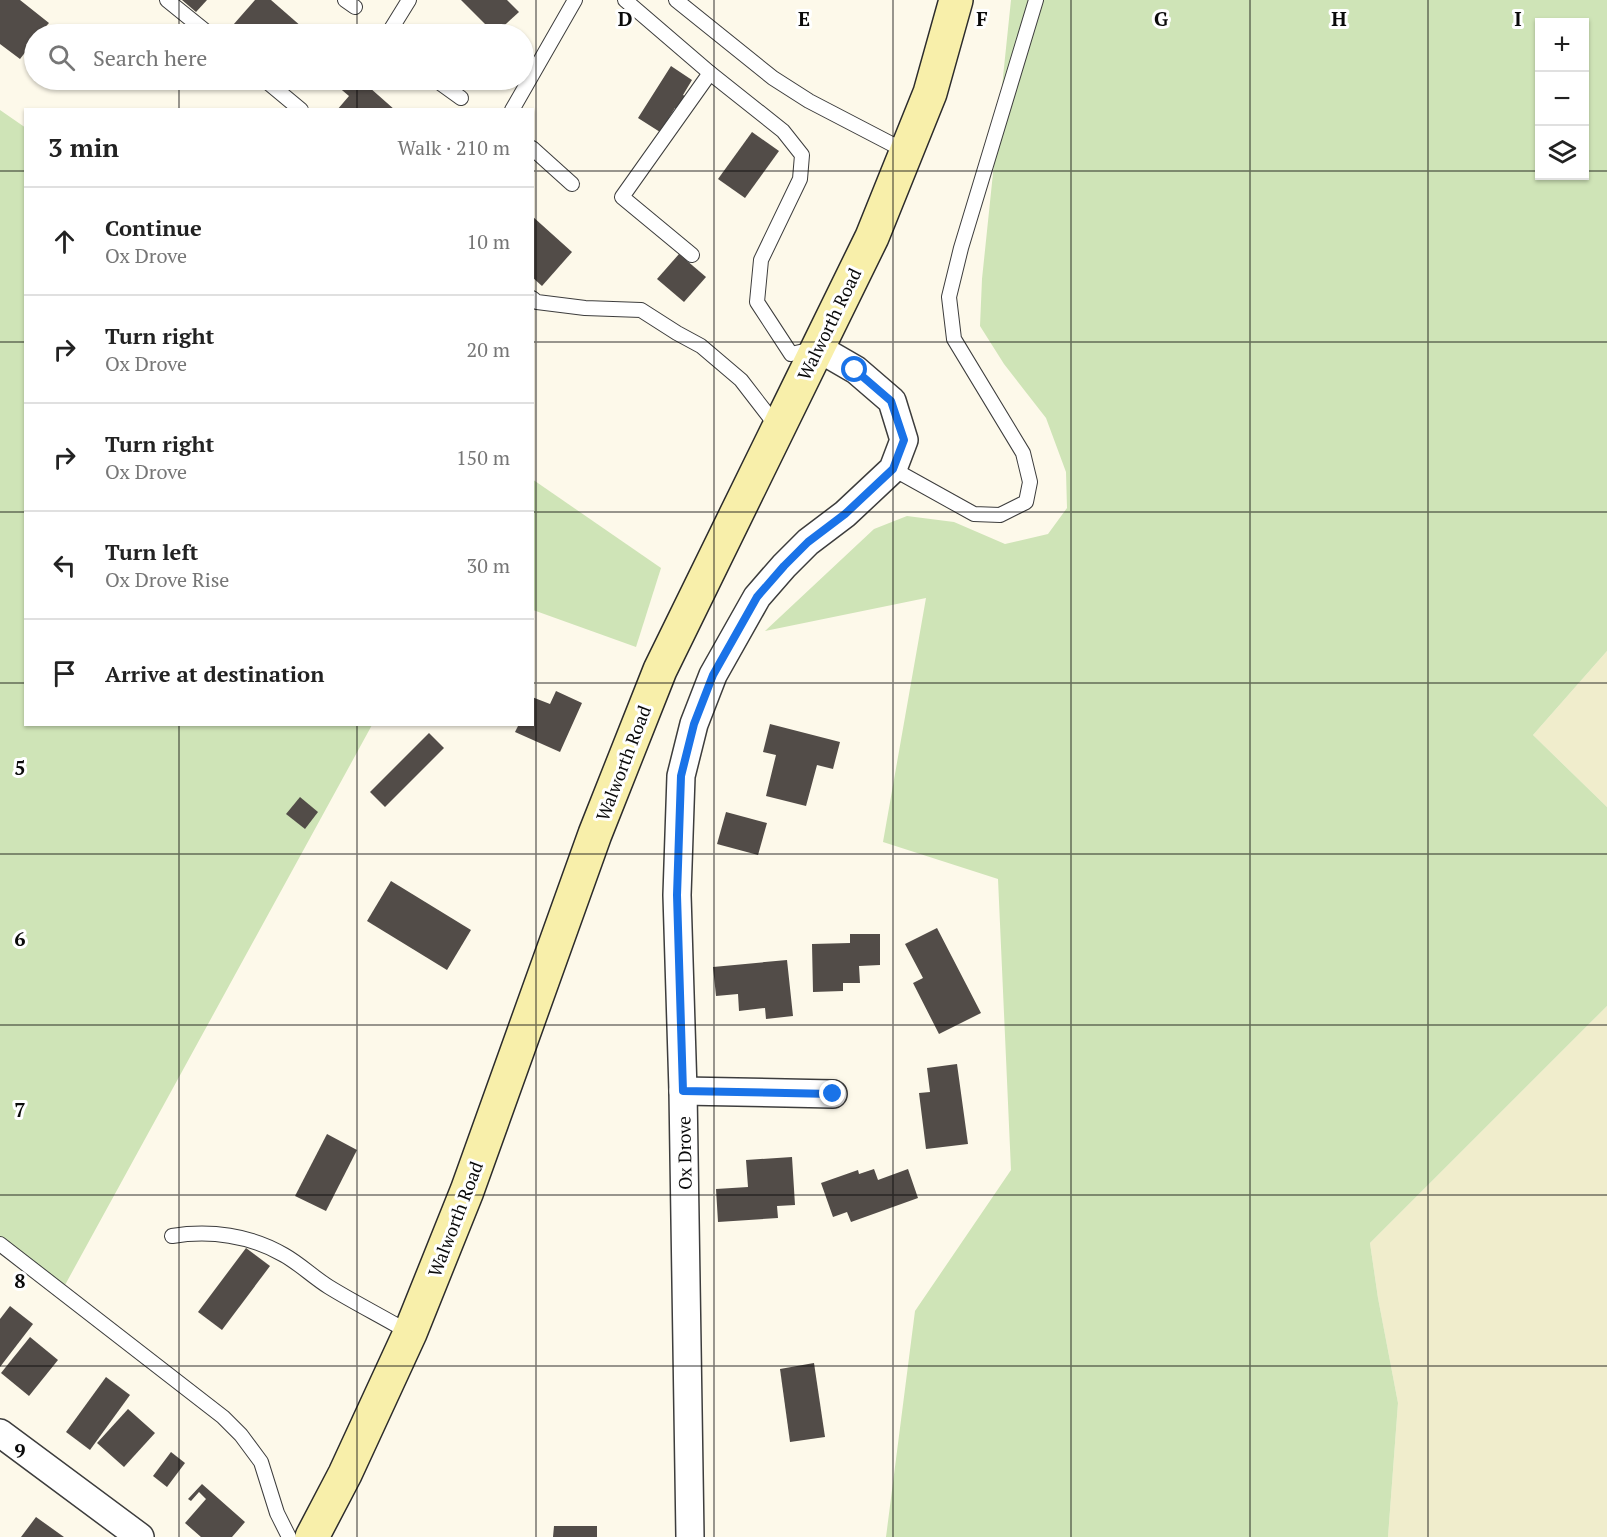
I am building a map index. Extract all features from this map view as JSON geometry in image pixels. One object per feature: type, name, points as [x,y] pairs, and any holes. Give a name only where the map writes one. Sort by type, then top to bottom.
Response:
[{"type":"street","name":"Walworth Road","points":[[312,1537],[345,1474],[410,1333],[467,1191],[595,834],[660,670],[872,237],[908,152],[930,93],[956,0]]},
{"type":"street","name":"Ox Drove","points":[[690,1537],[678,883],[681,776],[694,724],[713,675],[757,597],[808,542],[845,514],[893,469],[904,440],[891,401],[855,370],[818,348]]},
{"type":"street","points":[[683,1091],[833,1094]]},
{"type":"street","points":[[5,1446],[140,1537]]},
{"type":"lane","points":[[167,0],[197,24]]},
{"type":"lane","points":[[394,24],[409,0]]},
{"type":"lane","points":[[534,72],[575,0]]},
{"type":"lane","points":[[625,0],[710,73],[783,131],[802,155],[800,178],[761,260],[757,302],[791,354],[818,348]]},
{"type":"lane","points":[[676,0],[773,78],[809,101],[908,152]]},
{"type":"lane","points":[[893,469],[974,514],[1000,515],[1026,502],[1030,482],[1023,453],[954,339],[949,297],[964,237],[1036,0]]},
{"type":"lane","points":[[692,255],[622,197],[710,73]]},
{"type":"lane","points":[[277,90],[299,108]]},
{"type":"lane","points":[[450,90],[461,98]]},
{"type":"lane","points":[[513,108],[523,90]]},
{"type":"lane","points":[[534,149],[572,184]]},
{"type":"lane","points":[[534,300],[537,302],[585,308],[642,310],[701,346],[725,366],[741,380],[778,428]]},
{"type":"lane","points":[[172,1236],[194,1232],[232,1235],[262,1245],[284,1255],[328,1287],[410,1333]]},
{"type":"lane","points":[[0,1244],[214,1410],[241,1436],[261,1462],[277,1513],[290,1537]]},
{"type":"shaded area","points":[[1607,651],[1607,807],[1533,735]]},
{"type":"shaded area","points":[[1607,1006],[1607,1537],[1388,1537],[1398,1403],[1370,1243]]},
{"type":"green space","points":[[1011,0],[1607,0],[1607,651],[1533,735],[1607,807],[1607,1006],[1370,1243],[1398,1403],[1388,1537],[886,1537],[915,1311],[1011,1170],[998,879],[883,842],[926,598],[765,631],[874,529],[907,516],[954,522],[1005,544],[1048,534],[1067,508],[1066,472],[1046,418],[1004,364],[980,326],[982,279]]},
{"type":"green space","points":[[0,110],[24,127],[24,726],[371,726],[65,1285],[0,1236]]},
{"type":"green space","points":[[534,480],[661,568],[636,647],[534,610]]},
{"type":"building","points":[[0,0],[20,0],[49,23],[24,24],[24,54],[20,59],[0,44]]},
{"type":"building","points":[[182,0],[207,0],[196,12]]},
{"type":"building","points":[[255,0],[271,0],[299,24],[234,24]]},
{"type":"building","points":[[461,0],[507,0],[519,12],[506,24],[485,24]]},
{"type":"building","points":[[671,66],[692,80],[683,95],[690,99],[681,112],[675,108],[660,132],[638,118]]},
{"type":"building","points":[[342,90],[372,90],[393,108],[339,108],[349,96]]},
{"type":"building","points":[[752,132],[779,151],[745,198],[718,179]]},
{"type":"building","points":[[534,218],[572,252],[542,286],[534,279]]},
{"type":"building","points":[[679,254],[706,277],[684,302],[657,279]]},
{"type":"building","points":[[556,691],[582,703],[560,752],[515,732],[518,726],[534,726],[534,698],[550,704]]},
{"type":"building","points":[[770,724],[840,742],[833,769],[817,765],[806,806],[766,796],[776,755],[763,752]]},
{"type":"building","points":[[429,733],[444,748],[385,807],[370,792]]},
{"type":"building","points":[[300,797],[318,812],[305,829],[286,814]]},
{"type":"building","points":[[726,812],[767,823],[758,855],[717,844]]},
{"type":"building","points":[[391,881],[471,930],[447,970],[367,921]]},
{"type":"building","points":[[937,928],[981,1013],[939,1034],[913,983],[923,978],[905,944]]},
{"type":"building","points":[[850,934],[880,934],[880,965],[859,966],[860,983],[843,983],[843,991],[813,992],[812,944],[850,943]]},
{"type":"building","points":[[787,960],[793,1016],[766,1019],[765,1008],[739,1011],[738,994],[716,996],[713,967]]},
{"type":"building","points":[[957,1064],[968,1144],[926,1149],[919,1093],[930,1092],[927,1068]]},
{"type":"building","points":[[327,1134],[357,1150],[326,1211],[295,1196]]},
{"type":"building","points":[[792,1157],[795,1205],[777,1206],[778,1218],[718,1222],[716,1189],[748,1187],[746,1160]]},
{"type":"building","points":[[874,1169],[878,1180],[908,1169],[918,1198],[851,1222],[847,1212],[833,1217],[821,1183],[858,1170],[859,1174]]},
{"type":"building","points":[[246,1248],[270,1266],[222,1330],[198,1312]]},
{"type":"building","points":[[10,1306],[33,1324],[0,1367],[0,1319]]},
{"type":"building","points":[[30,1337],[58,1360],[29,1396],[1,1373]]},
{"type":"building","points":[[814,1363],[825,1437],[790,1442],[780,1369]]},
{"type":"building","points":[[106,1377],[130,1395],[90,1450],[66,1432]]},
{"type":"building","points":[[128,1409],[155,1433],[124,1467],[97,1443]]},
{"type":"building","points":[[171,1452],[185,1463],[167,1487],[153,1476]]},
{"type":"building","points":[[202,1484],[245,1522],[232,1537],[201,1537],[185,1523],[206,1499],[199,1492],[191,1501],[188,1499]]},
{"type":"building","points":[[36,1517],[64,1537],[21,1537]]},
{"type":"building","points":[[554,1526],[597,1526],[597,1537],[553,1537]]},
{"type":"route","points":[[833,1094],[683,1091],[677,895],[681,776],[694,724],[713,675],[757,597],[808,542],[845,514],[893,469],[904,440],[891,401],[855,370]]}]
